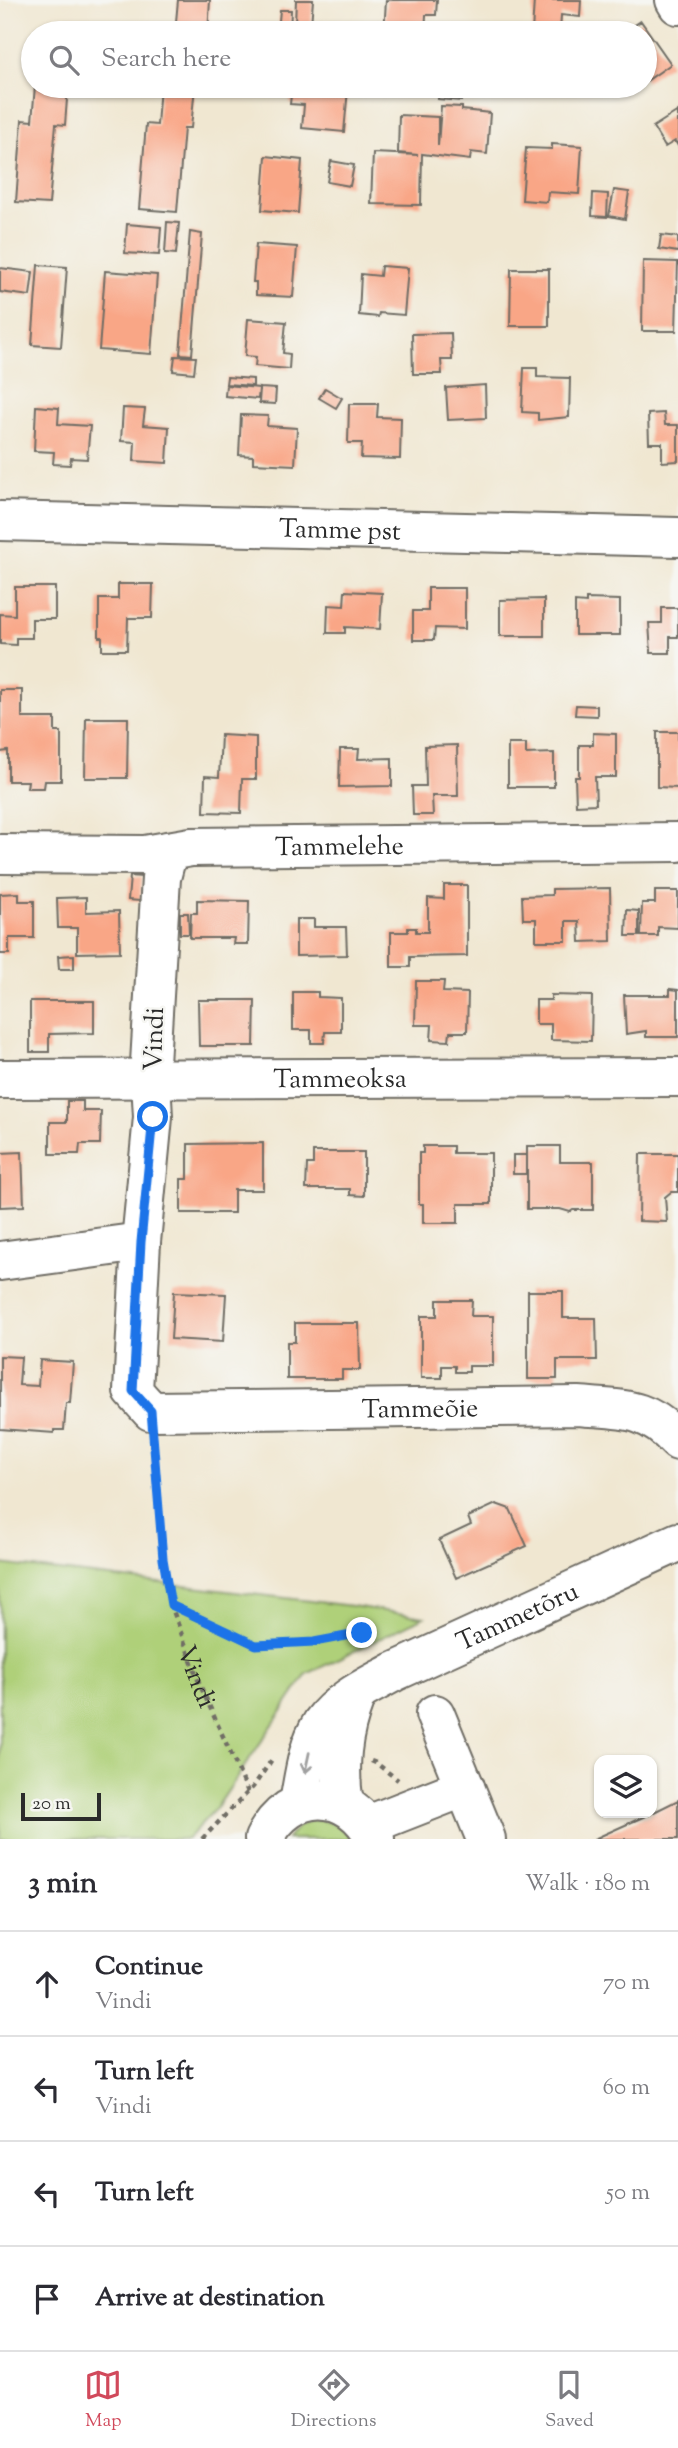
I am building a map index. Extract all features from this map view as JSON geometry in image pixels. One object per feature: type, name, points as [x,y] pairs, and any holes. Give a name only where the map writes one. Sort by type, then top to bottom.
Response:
[{"type":"street","points":[[675,0],[678,5]]},
{"type":"street","name":"Tamme pst","points":[[0,521],[678,537]]},
{"type":"street","name":"Tammelehe","points":[[0,854],[145,855],[191,847],[678,842]]},
{"type":"street","name":"Vindi","points":[[151,1411],[133,1391],[141,1242],[153,1117],[151,1079],[161,878],[168,851]]},
{"type":"street","name":"Tammeoksa","points":[[0,1079],[678,1077]]},
{"type":"street","points":[[0,1261],[141,1242]]},
{"type":"street","name":"Tammeõie","points":[[151,1411],[579,1406],[629,1410],[646,1415],[664,1426],[678,1441]]},
{"type":"street","name":"Tammetõru","points":[[299,1803],[310,1751],[322,1723],[340,1704],[357,1692],[394,1672],[678,1542]]},
{"type":"street","points":[[357,1692],[344,1731],[340,1754],[340,1783],[362,1823]]},
{"type":"street","points":[[435,1714],[486,1839]]},
{"type":"street","points":[[362,1823],[465,1787]]},
{"type":"street","points":[[264,1839],[271,1825],[283,1812],[299,1803],[317,1799],[337,1802],[362,1823]]},
{"type":"path","name":"Vindi","points":[[151,1411],[163,1559],[171,1605],[200,1685],[248,1792]]},
{"type":"path","points":[[171,1605],[256,1645],[314,1642],[362,1633]]},
{"type":"green space","points":[[0,1564],[424,1617],[307,1674],[217,1807],[187,1839],[0,1839]]},
{"type":"green space","points":[[314,1820],[335,1824],[351,1839],[287,1839],[299,1826]]},
{"type":"building","points":[[178,0],[210,0],[209,21],[176,21]]},
{"type":"building","points":[[296,0],[313,0],[311,21],[295,21]]},
{"type":"building","points":[[386,0],[437,0],[436,15],[426,15],[426,21],[385,21]]},
{"type":"building","points":[[534,0],[581,0],[580,17],[561,15],[561,21],[533,21]]},
{"type":"building","points":[[280,10],[291,10],[291,21],[279,21]]},
{"type":"building","points":[[657,44],[671,64],[657,74]]},
{"type":"building","points":[[34,98],[67,98],[65,125],[56,124],[49,204],[16,202],[22,120],[32,121]]},
{"type":"building","points":[[159,98],[194,98],[191,128],[184,128],[177,212],[139,209],[146,124],[157,125]]},
{"type":"building","points":[[291,98],[347,98],[344,132],[302,128],[304,105],[290,104]]},
{"type":"building","points":[[438,98],[461,98],[461,101]]},
{"type":"building","points":[[441,106],[490,113],[487,154],[471,152],[470,160],[422,154],[421,205],[371,204],[373,153],[418,155],[398,153],[399,115],[438,117],[438,146]]},
{"type":"building","points":[[678,111],[678,146],[675,141],[665,147],[653,127]]},
{"type":"building","points":[[552,144],[582,146],[579,194],[548,192],[547,202],[522,200],[526,148],[552,149]]},
{"type":"building","points":[[266,156],[302,160],[298,213],[262,210]]},
{"type":"building","points":[[331,161],[354,165],[350,186],[327,182]]},
{"type":"building","points":[[614,190],[629,192],[625,219],[609,216]]},
{"type":"building","points":[[593,193],[608,194],[607,217],[592,216]]},
{"type":"building","points":[[167,222],[179,223],[176,254],[165,253]]},
{"type":"building","points":[[127,224],[161,227],[159,255],[125,253]]},
{"type":"building","points":[[190,232],[202,234],[192,355],[180,354]]},
{"type":"building","points":[[661,235],[678,237],[678,252],[659,249]]},
{"type":"building","points":[[256,244],[297,247],[293,297],[256,295],[256,282],[253,282]]},
{"type":"building","points":[[643,261],[678,262],[676,331],[642,331]]},
{"type":"building","points":[[38,265],[67,267],[61,347],[32,345]]},
{"type":"building","points":[[381,266],[408,268],[404,315],[359,315],[361,274],[380,276]]},
{"type":"building","points":[[0,268],[33,272],[30,296],[0,292]]},
{"type":"building","points":[[511,269],[549,269],[549,326],[510,326]]},
{"type":"building","points":[[105,271],[157,275],[151,354],[99,350]]},
{"type":"building","points":[[248,319],[286,322],[283,353],[290,354],[289,369],[255,366],[256,357],[245,356]]},
{"type":"building","points":[[451,333],[452,360],[441,360],[442,374],[413,374],[412,334]]},
{"type":"building","points":[[175,356],[196,357],[194,373],[173,371]]},
{"type":"building","points":[[524,368],[537,368],[537,377],[570,378],[569,417],[538,420],[538,413],[522,412]]},
{"type":"building","points":[[227,377],[253,379],[253,386],[226,384]]},
{"type":"building","points":[[226,385],[259,388],[258,399],[225,396]]},
{"type":"building","points":[[485,385],[486,418],[448,420],[446,388]]},
{"type":"building","points":[[260,388],[276,389],[275,404],[259,403]]},
{"type":"building","points":[[325,388],[342,398],[336,408],[319,398]]},
{"type":"building","points":[[349,404],[378,404],[377,417],[401,418],[400,459],[361,458],[362,443],[348,443]]},
{"type":"building","points":[[36,406],[59,408],[58,424],[90,426],[87,459],[71,458],[70,465],[53,464],[54,452],[34,451]]},
{"type":"building","points":[[123,408],[145,409],[143,425],[169,427],[167,463],[134,461],[135,442],[121,441]]},
{"type":"building","points":[[664,413],[665,425],[678,425],[678,461],[662,462],[662,443],[649,443],[648,414]]},
{"type":"building","points":[[241,415],[268,416],[267,426],[297,428],[295,465],[253,463],[253,456],[239,455]]},
{"type":"building","points":[[118,584],[153,584],[152,618],[128,618],[127,650],[102,650],[102,637],[99,637],[99,599],[118,599]]},
{"type":"building","points":[[15,587],[55,587],[55,619],[32,619],[32,638],[16,638],[16,645],[0,644],[0,614],[15,615]]},
{"type":"building","points":[[428,588],[465,588],[465,629],[435,628],[434,640],[413,640],[413,611],[428,611]]},
{"type":"building","points":[[345,591],[382,593],[380,629],[345,627],[345,633],[327,633],[328,605],[344,606]]},
{"type":"building","points":[[544,599],[544,636],[500,636],[500,600]]},
{"type":"building","points":[[586,599],[620,600],[620,635],[575,635],[575,602],[586,603]]},
{"type":"building","points":[[662,608],[678,608],[678,637],[670,637],[670,653],[651,653],[649,623],[662,623]]},
{"type":"building","points":[[0,690],[22,690],[22,718],[55,718],[55,732],[61,732],[61,781],[45,781],[44,788],[27,788],[28,781],[8,781],[8,751],[0,752]]},
{"type":"building","points":[[576,705],[597,706],[597,716],[575,715]]},
{"type":"building","points":[[86,718],[128,718],[127,778],[85,778]]},
{"type":"building","points":[[657,732],[678,732],[678,788],[657,787]]},
{"type":"building","points":[[593,733],[616,734],[616,777],[595,777],[596,804],[576,805],[575,777],[579,777],[579,745],[593,745]]},
{"type":"building","points":[[221,735],[256,737],[256,779],[242,779],[241,813],[204,812],[205,776],[219,777]]},
{"type":"building","points":[[508,744],[526,744],[526,754],[554,753],[554,787],[508,787]]},
{"type":"building","points":[[457,745],[458,796],[432,796],[433,815],[413,815],[412,786],[426,786],[425,746]]},
{"type":"building","points":[[340,749],[359,749],[358,759],[392,758],[392,786],[339,787]]},
{"type":"building","points":[[130,876],[142,877],[140,901],[128,900]]},
{"type":"building","points":[[444,885],[467,885],[467,956],[410,957],[410,967],[391,967],[391,932],[408,932],[408,928],[416,928],[416,932],[428,932],[428,898],[444,899]]},
{"type":"building","points":[[610,888],[611,941],[580,942],[579,921],[566,921],[566,941],[536,941],[536,919],[523,919],[522,896],[552,895],[552,889]]},
{"type":"building","points":[[655,891],[678,891],[678,928],[658,927],[658,936],[641,936],[642,903],[655,903]]},
{"type":"building","points":[[19,893],[19,901],[34,901],[34,938],[9,938],[9,954],[0,954],[0,894]]},
{"type":"building","points":[[86,897],[86,912],[119,911],[120,952],[77,953],[77,928],[58,928],[57,898]]},
{"type":"building","points":[[197,900],[249,901],[248,944],[233,944],[234,938],[190,938],[191,913],[197,913]]},
{"type":"building","points":[[627,910],[639,911],[639,936],[626,936]]},
{"type":"building","points":[[180,913],[188,913],[189,934],[180,934]]},
{"type":"building","points":[[296,919],[314,919],[314,927],[346,927],[347,955],[296,956]]},
{"type":"building","points":[[74,955],[74,969],[59,969],[58,956]]},
{"type":"building","points":[[416,981],[444,981],[443,992],[468,993],[467,1032],[450,1032],[449,1041],[431,1040],[432,1025],[415,1025]]},
{"type":"building","points":[[670,989],[678,990],[678,1037],[646,1037],[646,1031],[626,1034],[624,995],[670,995]]},
{"type":"building","points":[[293,992],[318,992],[318,997],[341,998],[341,1032],[325,1032],[324,1043],[311,1043],[311,1030],[293,1030]]},
{"type":"building","points":[[551,995],[592,996],[591,1041],[551,1040],[551,1024],[536,1024],[536,1000],[551,1000]]},
{"type":"building","points":[[198,1000],[255,1000],[254,1046],[199,1046]]},
{"type":"building","points":[[30,1001],[94,1001],[94,1033],[49,1034],[49,1052],[30,1052]]},
{"type":"building","points":[[67,1101],[83,1101],[83,1111],[101,1111],[100,1144],[80,1144],[79,1154],[50,1154],[50,1122],[67,1122]]},
{"type":"building","points":[[263,1143],[263,1190],[234,1190],[234,1213],[181,1213],[181,1179],[188,1179],[188,1144]]},
{"type":"building","points":[[423,1146],[453,1146],[453,1153],[491,1153],[491,1204],[458,1204],[458,1223],[423,1223],[423,1204],[419,1204],[419,1153],[423,1153]]},
{"type":"building","points":[[527,1146],[560,1146],[560,1162],[593,1162],[593,1210],[570,1212],[560,1209],[527,1209]]},
{"type":"building","points":[[22,1152],[24,1206],[0,1207],[0,1153]]},
{"type":"building","points":[[313,1152],[364,1152],[364,1196],[350,1195],[350,1189],[306,1189],[307,1164],[313,1164]]},
{"type":"building","points":[[640,1154],[678,1154],[678,1192],[671,1192],[665,1197],[667,1222],[639,1221]]},
{"type":"building","points":[[513,1155],[526,1155],[526,1174],[513,1174]]},
{"type":"building","points":[[528,1291],[563,1291],[563,1318],[596,1318],[597,1360],[557,1360],[557,1379],[528,1379]]},
{"type":"building","points":[[174,1292],[226,1294],[223,1342],[171,1339]]},
{"type":"building","points":[[437,1300],[472,1300],[471,1316],[493,1316],[493,1366],[469,1366],[469,1372],[455,1372],[455,1366],[442,1366],[442,1378],[421,1378],[421,1316],[437,1316]]},
{"type":"building","points":[[295,1323],[359,1323],[360,1370],[342,1370],[342,1379],[287,1379],[287,1342],[295,1342]]},
{"type":"building","points":[[0,1356],[21,1357],[19,1385],[38,1386],[40,1360],[73,1362],[70,1403],[66,1403],[64,1430],[54,1430],[54,1433],[0,1429]]},
{"type":"building","points":[[496,1504],[510,1509],[527,1546],[456,1578],[439,1540],[471,1525],[468,1517]]},
{"type":"building","points":[[678,1800],[678,1839],[594,1839],[641,1818],[657,1818],[657,1810]]},
{"type":"route","points":[[153,1117],[134,1335],[133,1391],[151,1411],[163,1559],[171,1605],[256,1645],[314,1642],[362,1633]]}]
